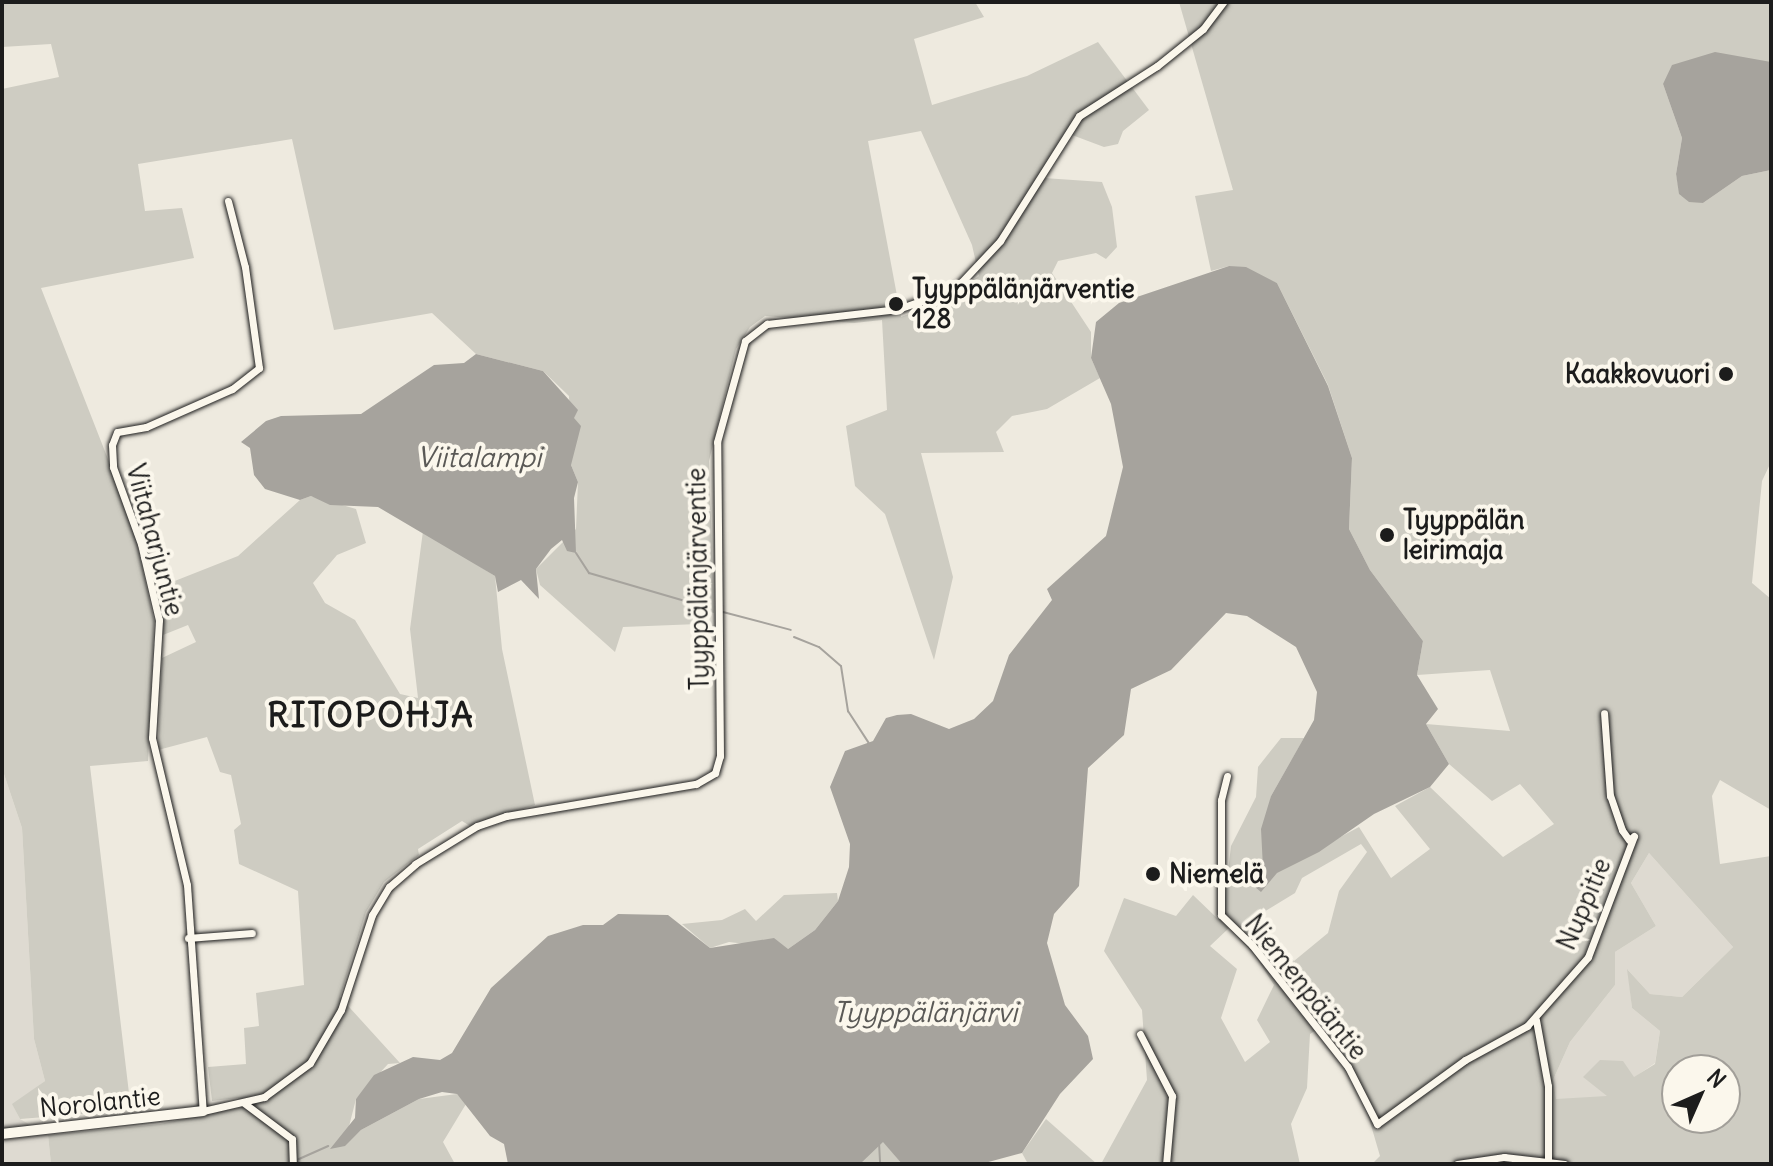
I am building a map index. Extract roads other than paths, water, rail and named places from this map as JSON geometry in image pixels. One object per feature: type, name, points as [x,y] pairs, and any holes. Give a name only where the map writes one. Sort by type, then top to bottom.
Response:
[{"type":"street","name":"Tyyppälänjärventie","points":[[203,1111],[244,1103],[298,1076],[321,1050],[341,1010],[372,915],[389,887],[415,864],[477,826],[506,816],[696,784],[715,773],[720,756],[717,442],[741,351],[751,333],[767,324],[923,304],[955,289],[1000,241],[1079,116],[1157,66],[1203,29],[1223,2]]},
{"type":"street","name":"Viitaharjuntie","points":[[203,1111],[185,871],[152,738],[159,620],[141,544],[113,467],[112,445],[117,432],[146,427],[232,389],[259,368],[245,267],[228,201]]},
{"type":"street","name":"Nuppitie","points":[[1536,1020],[1588,957],[1634,836],[1629,840],[1622,830],[1610,796],[1604,713]]},
{"type":"street","name":"Niemenpääntie","points":[[1227,776],[1221,800],[1221,915],[1252,945],[1348,1067],[1372,1123],[1536,1020]]},
{"type":"street","points":[[188,938],[252,933]]},
{"type":"street","points":[[1536,1020],[1548,1086],[1548,1159]]},
{"type":"street","points":[[1140,1034],[1172,1096],[1166,1164]]},
{"type":"street","points":[[244,1103],[292,1139],[293,1164]]},
{"type":"street","name":"Norolantie","points":[[2,1134],[203,1111]]},
{"type":"street","points":[[1457,1164],[1504,1157],[1548,1159],[1565,1164]]},
{"type":"water","points":[[1715,52],[1771,62],[1771,170],[1742,176],[1703,203],[1689,202],[1679,194],[1676,174],[1682,138],[1663,84],[1672,65]]},
{"type":"water","name":"Tyyppälänjärvi","points":[[1229,266],[1246,267],[1277,283],[1328,386],[1352,458],[1349,529],[1370,570],[1423,641],[1417,675],[1438,709],[1426,724],[1449,764],[1430,787],[1374,814],[1319,852],[1277,873],[1261,892],[1255,887],[1263,868],[1261,829],[1271,796],[1314,720],[1317,692],[1296,647],[1247,616],[1226,613],[1171,670],[1131,689],[1124,735],[1088,768],[1079,886],[1054,914],[1047,943],[1065,1005],[1088,1036],[1093,1059],[1060,1094],[1022,1153],[981,1164],[902,1164],[883,1142],[860,1164],[508,1164],[504,1144],[490,1136],[457,1094],[442,1092],[419,1099],[361,1130],[345,1146],[330,1149],[355,1118],[356,1099],[374,1075],[413,1057],[440,1060],[452,1053],[491,988],[548,936],[583,925],[603,925],[618,914],[668,915],[710,948],[774,938],[788,949],[815,930],[838,901],[849,867],[850,844],[830,787],[845,751],[873,741],[886,718],[897,715],[911,714],[949,729],[974,719],[993,701],[1009,655],[1052,600],[1047,589],[1106,536],[1123,467],[1111,404],[1091,358],[1096,322],[1119,303]]},
{"type":"water","name":"Viitalampi","points":[[476,354],[543,371],[578,410],[574,418],[581,426],[571,465],[578,482],[574,498],[576,553],[567,551],[562,540],[551,549],[536,569],[539,599],[521,580],[498,592],[495,576],[378,507],[330,505],[311,496],[300,500],[265,489],[254,475],[250,448],[241,442],[266,421],[281,416],[361,414],[434,365],[464,363]]},
{"type":"waterway","points":[[576,553],[589,573],[709,608]]},
{"type":"waterway","points":[[723,612],[791,630]]},
{"type":"waterway","points":[[794,637],[819,647],[841,666],[848,711],[869,743]]},
{"type":"waterway","points":[[879,1142],[880,1164]]},
{"type":"waterway","points":[[299,1159],[328,1146]]},
{"type":"waterway","points":[[283,1164],[287,1163]]},
{"type":"place","name":"Tyyppälänjärventie 128","points":[[896,304]]},
{"type":"place","name":"Kaakkovuori","points":[[1726,374]]},
{"type":"place","name":"Tyyppälän leirimaja","points":[[1387,535]]},
{"type":"place","name":"Niemelä","points":[[1153,874]]},
{"type":"district","name":"RITOPOHJA","points":[[371,715]]}]
